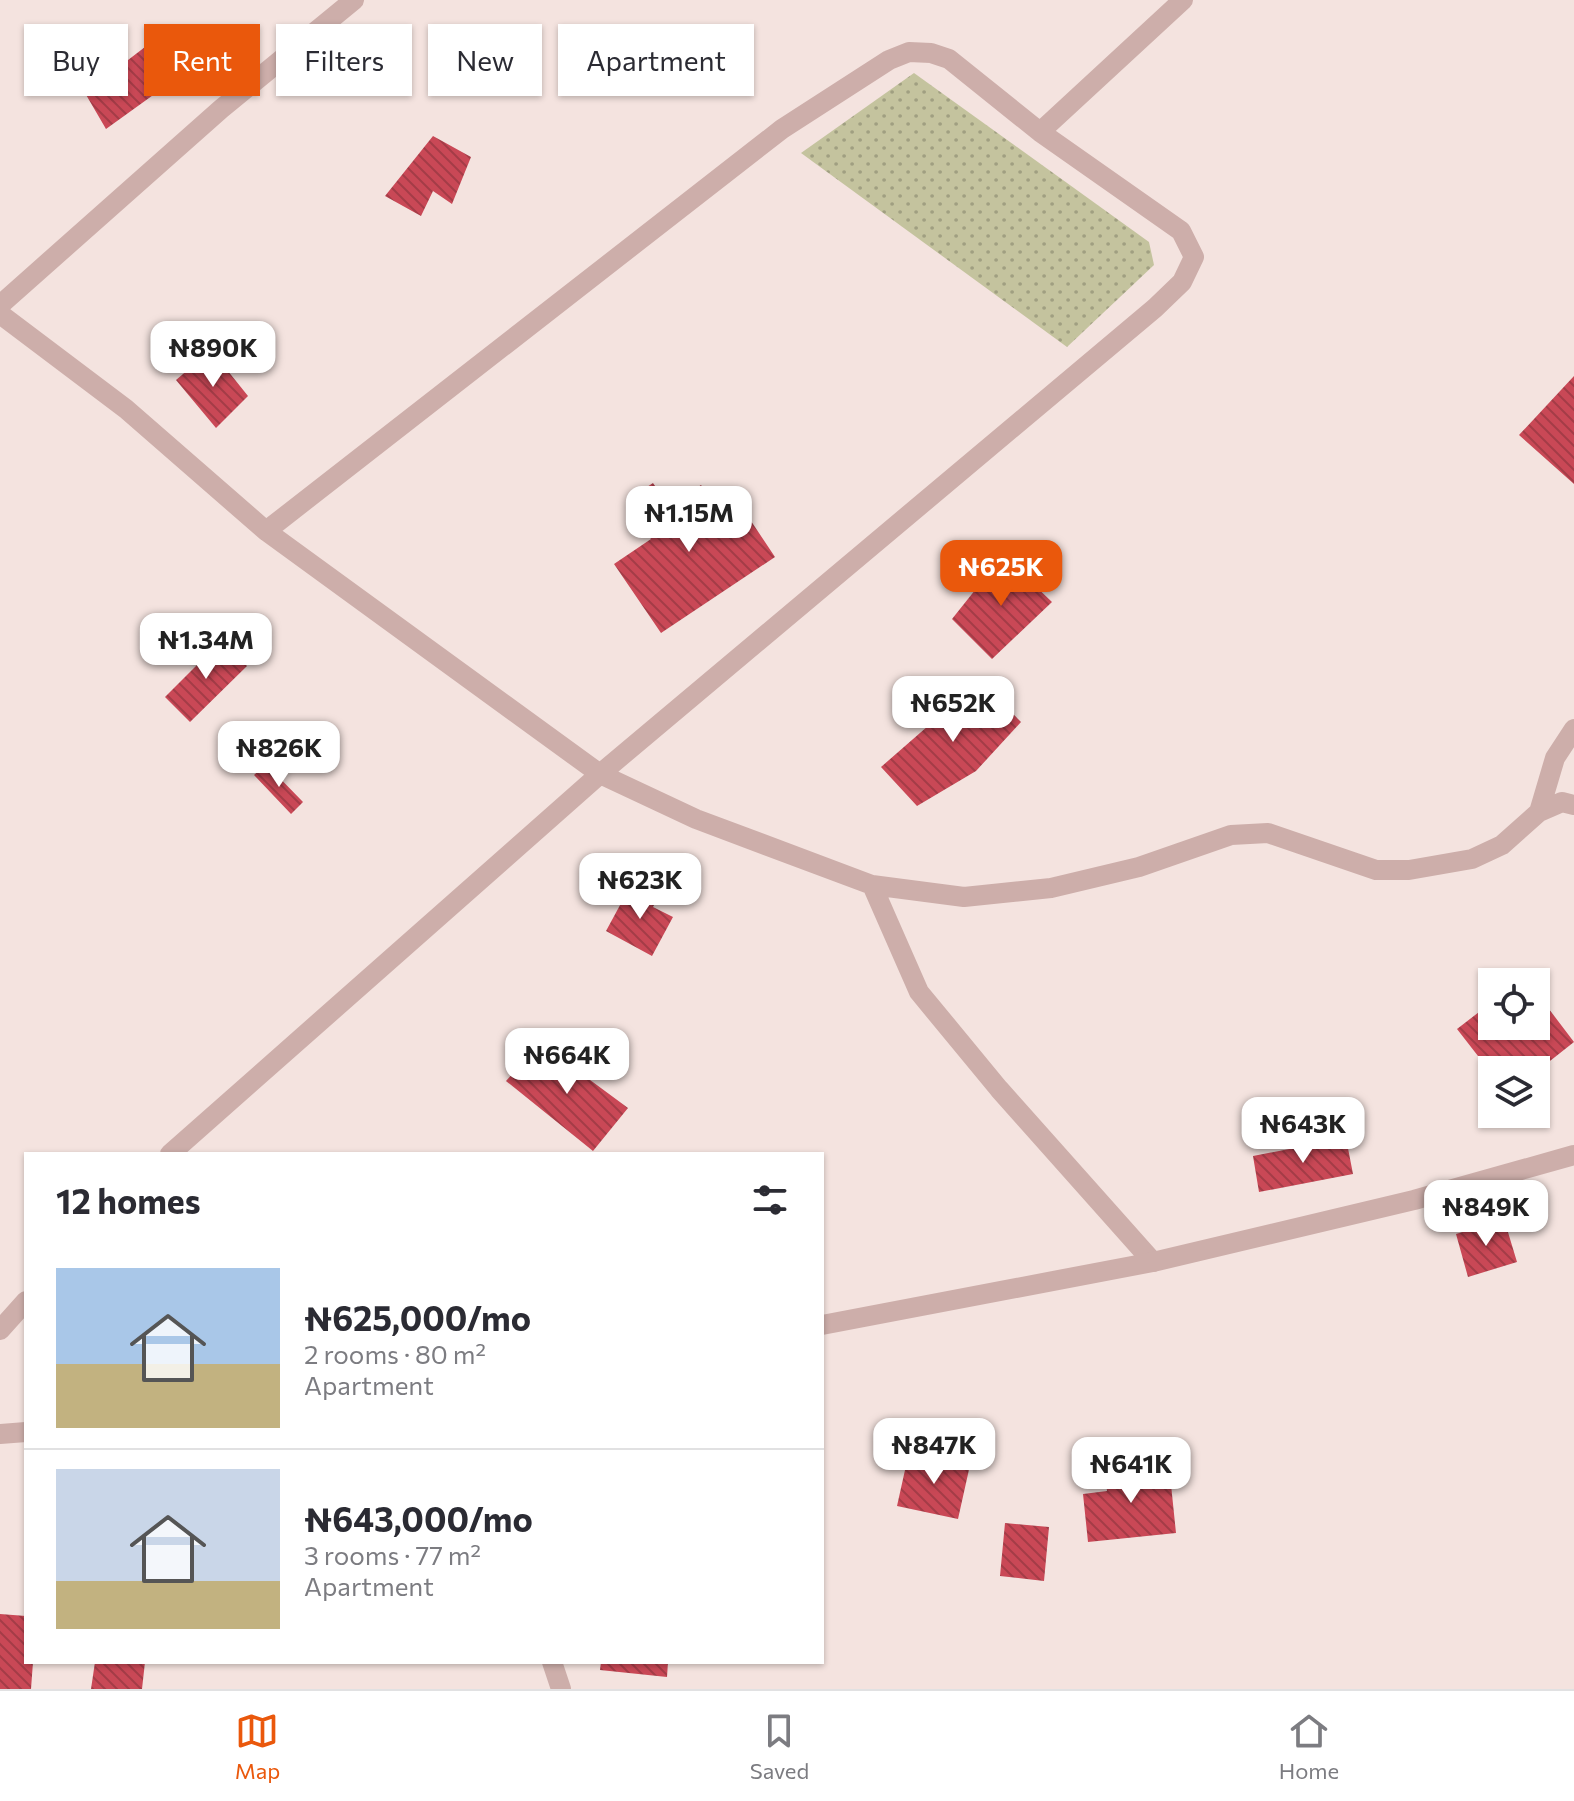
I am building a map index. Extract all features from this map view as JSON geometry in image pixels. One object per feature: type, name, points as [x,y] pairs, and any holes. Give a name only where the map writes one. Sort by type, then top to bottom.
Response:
[{"type":"street","points":[[0,305],[221,109],[354,0]]},
{"type":"street","points":[[1040,132],[1183,0]]},
{"type":"street","points":[[172,1152],[600,774],[855,562],[1182,282],[1194,257],[1181,231],[1040,132],[949,59],[931,53],[909,52],[889,60],[782,129],[266,531]]},
{"type":"street","points":[[0,314],[126,409],[266,531],[600,774],[696,819],[872,885],[964,897],[1051,888],[1139,867],[1231,835],[1268,833],[1376,870],[1409,870],[1472,859],[1502,845],[1539,812],[1562,802],[1574,805]]},
{"type":"street","points":[[1539,812],[1555,758],[1574,729]]},
{"type":"street","points":[[872,885],[919,992],[999,1089],[1153,1262]]},
{"type":"street","points":[[824,1325],[1153,1262],[1414,1200],[1574,1155]]},
{"type":"street","points":[[0,1330],[24,1303]]},
{"type":"street","points":[[0,1434],[24,1432]]},
{"type":"street","points":[[553,1664],[561,1689]]},
{"type":"green space","points":[[914,73],[1149,242],[1154,265],[1067,347],[801,153]]},
{"type":"building","points":[[144,48],[144,96],[152,96],[106,129],[87,96],[128,96],[128,60]]},
{"type":"building","points":[[433,136],[471,157],[452,204],[433,191],[421,216],[385,196]]},
{"type":"building","points":[[211,350],[248,396],[216,428],[176,380]]},
{"type":"building","points":[[1574,376],[1574,484],[1519,435]]},
{"type":"building","points":[[653,483],[669,506],[701,485],[721,515],[739,503],[775,557],[661,633],[614,564],[651,539],[626,501]]},
{"type":"building","points":[[1003,555],[1052,602],[992,659],[952,619]]},
{"type":"building","points":[[254,618],[270,636],[245,659],[228,641]]},
{"type":"building","points":[[222,640],[247,666],[190,722],[165,697]]},
{"type":"building","points":[[976,676],[1021,722],[976,771],[917,806],[881,767],[936,719]]},
{"type":"building","points":[[266,764],[303,802],[291,814],[254,775]]},
{"type":"building","points":[[632,883],[658,897],[653,907],[673,917],[652,956],[606,931]]},
{"type":"building","points":[[1550,1010],[1574,1042],[1550,1061],[1550,1056],[1478,1056],[1457,1029],[1478,1013],[1478,1040],[1550,1040]]},
{"type":"building","points":[[540,1043],[628,1108],[593,1151],[506,1081]]},
{"type":"building","points":[[1346,1138],[1353,1174],[1259,1192],[1253,1156]]},
{"type":"building","points":[[1504,1219],[1517,1262],[1468,1277],[1456,1234]]},
{"type":"building","points":[[909,1452],[970,1465],[958,1519],[897,1506]]},
{"type":"building","points":[[1169,1465],[1176,1533],[1088,1542],[1083,1494],[1107,1491],[1105,1471]]},
{"type":"building","points":[[1005,1523],[1049,1527],[1044,1581],[1000,1576]]},
{"type":"building","points":[[0,1614],[24,1616],[24,1664],[33,1664],[31,1689],[0,1689]]},
{"type":"building","points":[[95,1664],[145,1664],[142,1689],[91,1689]]},
{"type":"building","points":[[601,1664],[668,1664],[667,1677],[600,1670]]}]
